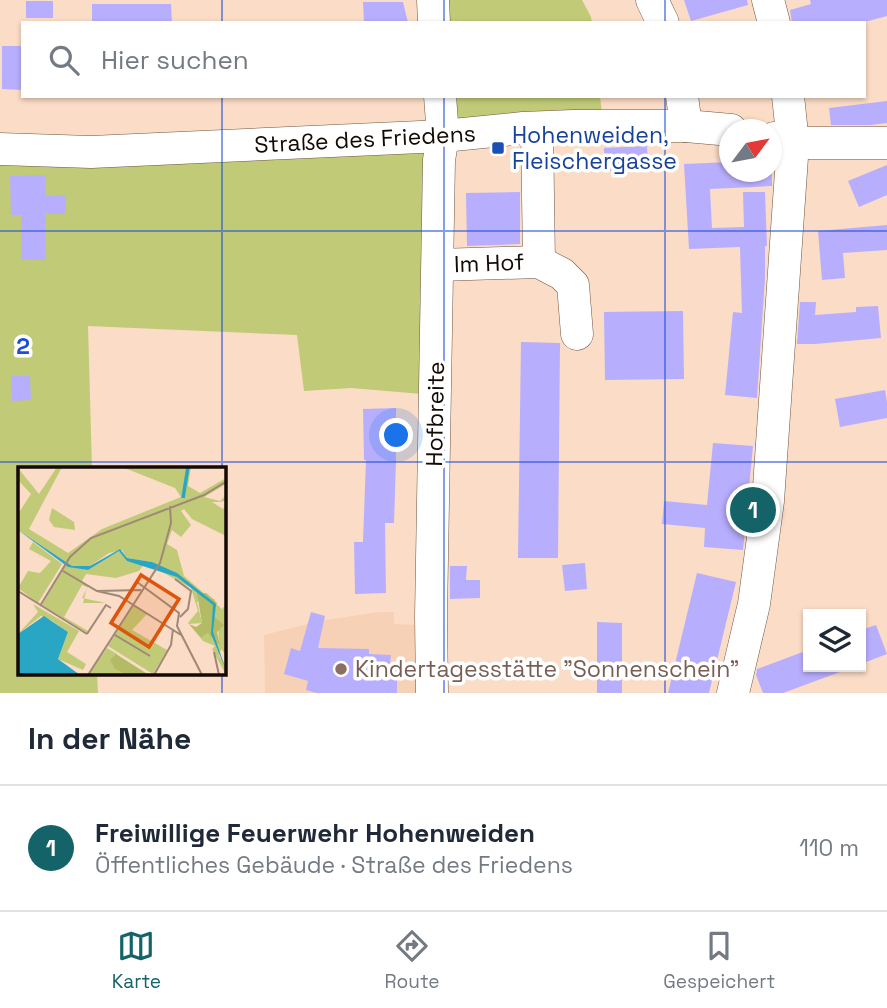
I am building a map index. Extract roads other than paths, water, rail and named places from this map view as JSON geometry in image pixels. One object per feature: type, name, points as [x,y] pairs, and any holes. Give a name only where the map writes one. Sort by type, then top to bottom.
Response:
[{"type":"street","points":[[433,0],[434,21]]},
{"type":"street","points":[[652,0],[662,21]]},
{"type":"street","points":[[768,0],[773,21]]},
{"type":"street","name":"Hofbreite","points":[[432,693],[439,160],[443,136],[440,98]]},
{"type":"street","points":[[788,98],[782,140],[887,143]]},
{"type":"street","name":"Straße des Friedens","points":[[0,149],[91,152],[443,136],[573,126],[684,111],[719,125]]},
{"type":"street","name":"Im Hof","points":[[537,128],[539,261]]},
{"type":"street","points":[[733,693],[754,604],[768,501],[780,182]]},
{"type":"street","name":"Im Hof","points":[[438,265],[539,261],[562,274],[572,285],[577,334]]},
{"type":"place","name":"Hohenweiden, Fleischergasse","points":[[498,148]]},
{"type":"place","name":"Freiwillige Feuerwehr Hohenweiden","points":[[753,510]]},
{"type":"place","name":"Kindertagesstätte \"Sonnenschein\"","points":[[341,669]]}]
